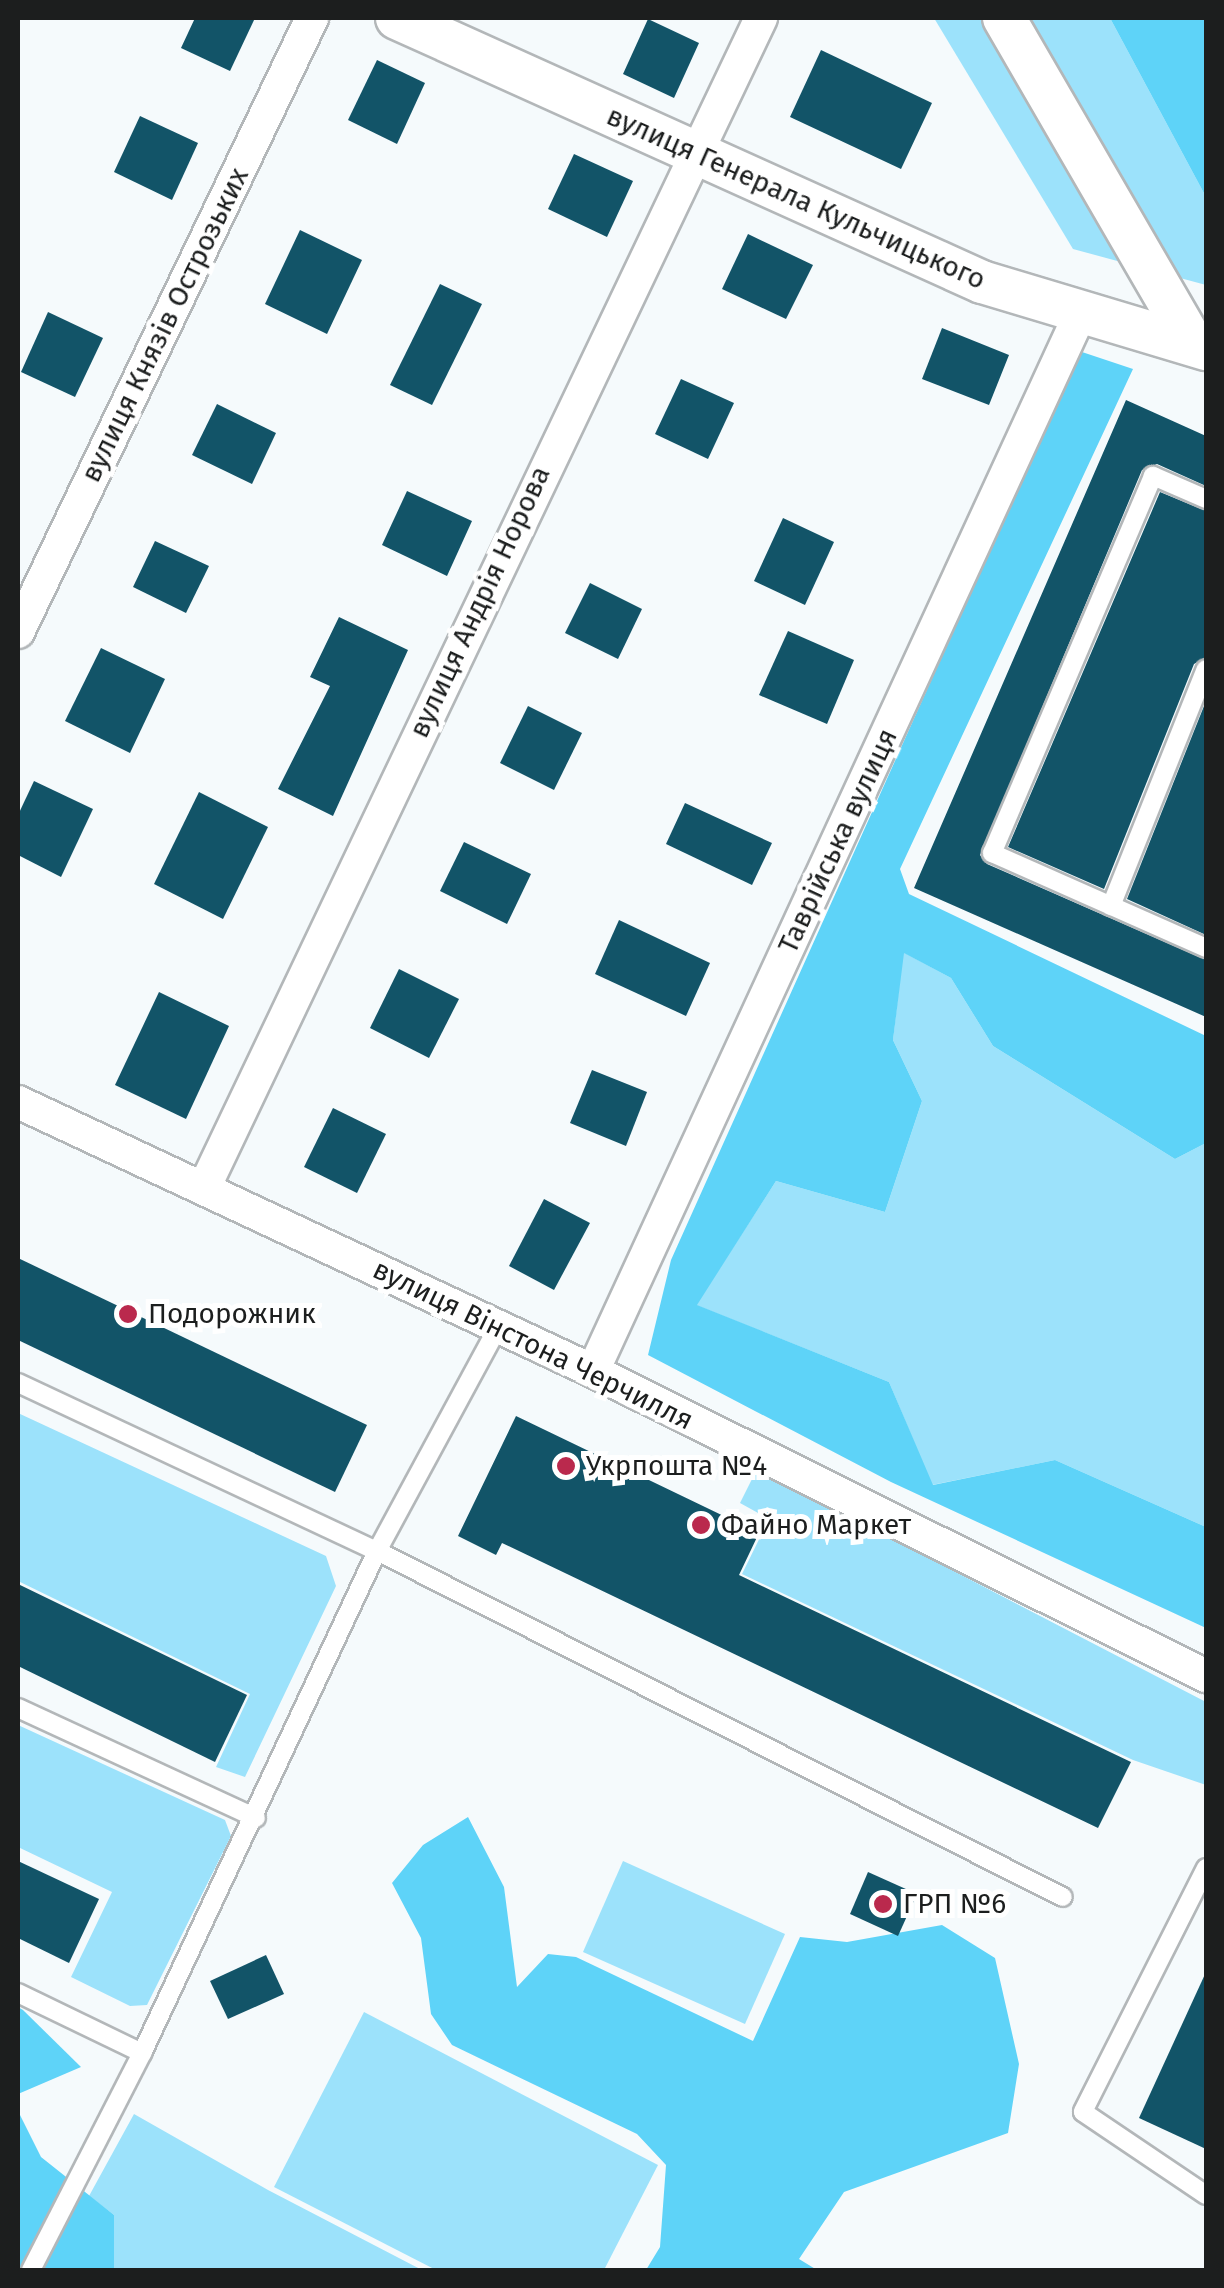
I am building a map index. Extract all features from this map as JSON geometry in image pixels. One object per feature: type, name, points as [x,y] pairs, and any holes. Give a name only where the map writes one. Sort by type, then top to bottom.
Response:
[{"type":"street","name":"вулиця Князів Острозьких","points":[[18,632],[312,18]]},
{"type":"street","name":"вулиця Генерала Кульчицького","points":[[397,18],[691,154],[982,282],[1199,345]]},
{"type":"street","name":"вулиця Андрія Норова","points":[[204,1188],[691,154],[761,18]]},
{"type":"street","points":[[1004,18],[1199,345]]},
{"type":"street","name":"Таврійська вулиця","points":[[593,1371],[1082,310]]},
{"type":"street","name":"вулиця Вінстона Черчилля","points":[[18,1102],[593,1371],[1206,1676]]},
{"type":"lane","points":[[1206,499],[1152,476],[992,853],[1206,948]]},
{"type":"lane","points":[[1111,906],[1206,669]]},
{"type":"lane","points":[[31,2270],[256,1818],[377,1551],[498,1327]]},
{"type":"lane","points":[[18,1382],[377,1551],[1062,1897]]},
{"type":"lane","points":[[18,1708],[256,1818]]},
{"type":"lane","points":[[1206,1868],[1083,2112],[1206,2194]]},
{"type":"lane","points":[[18,1993],[142,2053]]},
{"type":"shaded area","points":[[934,18],[1110,18],[1206,197],[1206,285],[1073,249]]},
{"type":"shaded area","points":[[1110,18],[1206,18],[1206,197]]},
{"type":"shaded area","points":[[1079,351],[1133,369],[900,869],[909,894],[1206,1036],[1206,1143],[1175,1159],[993,1046],[951,978],[904,953],[893,1040],[922,1101],[885,1212],[776,1181],[697,1305],[889,1382],[933,1485],[1055,1460],[1206,1527],[1206,1628],[891,1482],[648,1355],[671,1260]]},
{"type":"shaded area","points":[[903,952],[951,978],[993,1046],[1175,1159],[1206,1143],[1206,1527],[1055,1460],[932,1485],[889,1382],[696,1305],[776,1181],[885,1212],[922,1101],[893,1040]]},
{"type":"shaded area","points":[[18,1413],[326,1556],[336,1586],[245,1777],[216,1767],[250,1694],[18,1581]]},
{"type":"shaded area","points":[[757,1469],[1206,1702],[1206,1785],[1133,1760],[742,1574],[769,1519],[740,1503]]},
{"type":"shaded area","points":[[18,1725],[225,1820],[231,1836],[147,2005],[130,2006],[71,1977],[112,1892],[18,1847]]},
{"type":"shaded area","points":[[468,1817],[504,1887],[517,1987],[548,1954],[576,1957],[753,2041],[800,1937],[847,1942],[942,1925],[995,1958],[1019,2064],[1008,2133],[844,2192],[799,2259],[817,2270],[646,2270],[660,2247],[666,2165],[637,2134],[452,2045],[431,2014],[421,1938],[392,1883],[423,1845]]},
{"type":"shaded area","points":[[623,1861],[785,1934],[745,2024],[583,1952]]},
{"type":"shaded area","points":[[18,2007],[81,2067],[18,2094]]},
{"type":"shaded area","points":[[364,2012],[658,2165],[604,2270],[436,2270],[274,2187]]},
{"type":"shaded area","points":[[18,2111],[41,2157],[114,2215],[114,2270],[18,2270]]},
{"type":"shaded area","points":[[134,2114],[268,2190],[422,2270],[114,2270],[114,2215],[89,2196]]},
{"type":"building","points":[[195,18],[255,18],[230,71],[181,48]]},
{"type":"building","points":[[648,19],[699,43],[674,98],[623,74]]},
{"type":"building","points":[[821,50],[932,103],[901,169],[790,117]]},
{"type":"building","points":[[377,60],[425,83],[397,144],[348,120]]},
{"type":"building","points":[[140,116],[198,143],[172,200],[114,172]]},
{"type":"building","points":[[574,154],[633,181],[607,237],[548,209]]},
{"type":"building","points":[[300,230],[362,260],[327,334],[265,304]]},
{"type":"building","points":[[748,234],[813,265],[786,319],[722,289]]},
{"type":"building","points":[[440,284],[482,304],[432,405],[390,385]]},
{"type":"building","points":[[48,312],[103,338],[75,397],[21,372]]},
{"type":"building","points":[[942,328],[1009,355],[989,405],[922,379]]},
{"type":"building","points":[[681,379],[734,403],[708,459],[655,434]]},
{"type":"building","points":[[1126,400],[1206,436],[1206,486],[1157,464],[1142,470],[980,855],[987,864],[1206,960],[1206,1017],[914,888]]},
{"type":"building","points":[[217,404],[276,433],[252,484],[192,455]]},
{"type":"building","points":[[407,491],[472,521],[447,576],[382,545]]},
{"type":"building","points":[[1160,492],[1206,511],[1206,657],[1194,664],[1104,889],[1008,847]]},
{"type":"building","points":[[783,518],[834,542],[805,605],[754,581]]},
{"type":"building","points":[[155,541],[209,566],[186,613],[133,587]]},
{"type":"building","points":[[590,583],[642,609],[618,659],[565,633]]},
{"type":"building","points":[[339,617],[408,650],[333,816],[278,789],[330,686],[310,677]]},
{"type":"building","points":[[788,631],[854,660],[827,724],[759,695]]},
{"type":"building","points":[[101,648],[165,679],[130,753],[65,721]]},
{"type":"building","points":[[1206,701],[1206,935],[1127,899]]},
{"type":"building","points":[[528,706],[582,733],[554,790],[500,763]]},
{"type":"building","points":[[34,781],[93,809],[61,877],[18,855],[18,815]]},
{"type":"building","points":[[199,792],[268,827],[223,919],[154,884]]},
{"type":"building","points":[[685,803],[772,843],[752,885],[666,844]]},
{"type":"building","points":[[464,842],[531,874],[507,924],[440,891]]},
{"type":"building","points":[[619,920],[710,963],[686,1016],[595,974]]},
{"type":"building","points":[[399,969],[459,999],[429,1058],[370,1028]]},
{"type":"building","points":[[159,992],[229,1026],[186,1119],[115,1085]]},
{"type":"building","points":[[592,1070],[647,1092],[626,1146],[570,1123]]},
{"type":"building","points":[[333,1108],[386,1134],[357,1193],[304,1167]]},
{"type":"building","points":[[544,1199],[590,1223],[554,1290],[509,1266]]},
{"type":"building","points":[[18,1258],[367,1425],[335,1492],[18,1340]]},
{"type":"building","points":[[516,1416],[759,1533],[739,1575],[1131,1762],[1098,1828],[502,1543],[496,1555],[458,1536]]},
{"type":"building","points":[[18,1584],[247,1695],[215,1762],[18,1666]]},
{"type":"building","points":[[18,1861],[99,1899],[69,1963],[18,1938]]},
{"type":"building","name":"ГРП №6","points":[[868,1872],[917,1894],[898,1936],[850,1914]]},
{"type":"building","points":[[266,1955],[284,1994],[228,2019],[210,1981]]},
{"type":"building","points":[[1206,1972],[1206,2149],[1139,2118]]},
{"type":"place","name":"Подорожник","points":[[128,1314]]},
{"type":"place","name":"Укрпошта №4","points":[[566,1466]]},
{"type":"place","name":"Файно Маркет","points":[[701,1525]]},
{"type":"place","name":"ГРП №6","points":[[883,1904]]}]
